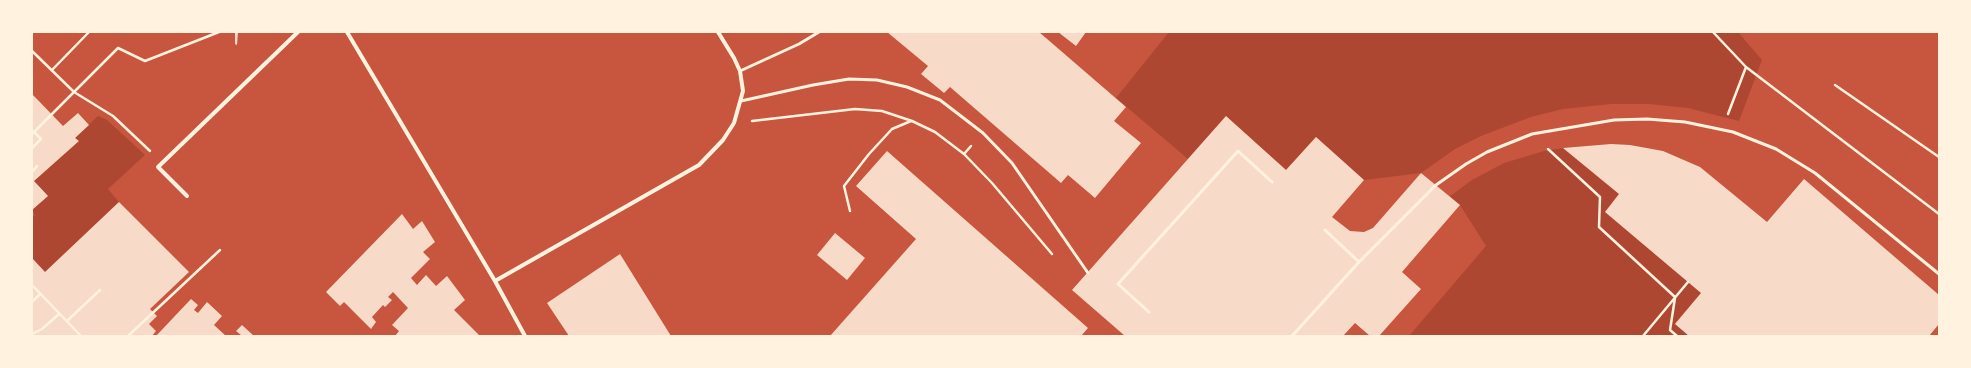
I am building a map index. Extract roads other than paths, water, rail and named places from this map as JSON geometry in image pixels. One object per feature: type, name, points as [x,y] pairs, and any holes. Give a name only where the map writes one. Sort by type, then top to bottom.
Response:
[{"type":"street","points":[[187,196],[158,167],[298,32]]},
{"type":"street","points":[[347,32],[495,281],[525,336]]},
{"type":"street","points":[[495,281],[699,165],[723,140],[734,124],[743,91],[740,71],[718,32]]},
{"type":"lane","points":[[740,71],[799,44],[818,32]]},
{"type":"lane","points":[[741,101],[813,85],[849,79],[877,80],[907,87],[940,100],[983,132],[1012,163],[1088,273]]},
{"type":"lane","points":[[1292,336],[1359,262],[1436,185],[1466,164],[1487,152],[1532,134],[1614,120],[1647,119],[1685,122],[1722,130],[1753,139],[1776,149],[1814,173],[1939,274]]},
{"type":"lane","points":[[1149,312],[1118,284],[1238,151],[1272,182]]},
{"type":"lane","points":[[1325,230],[1359,262]]}]
